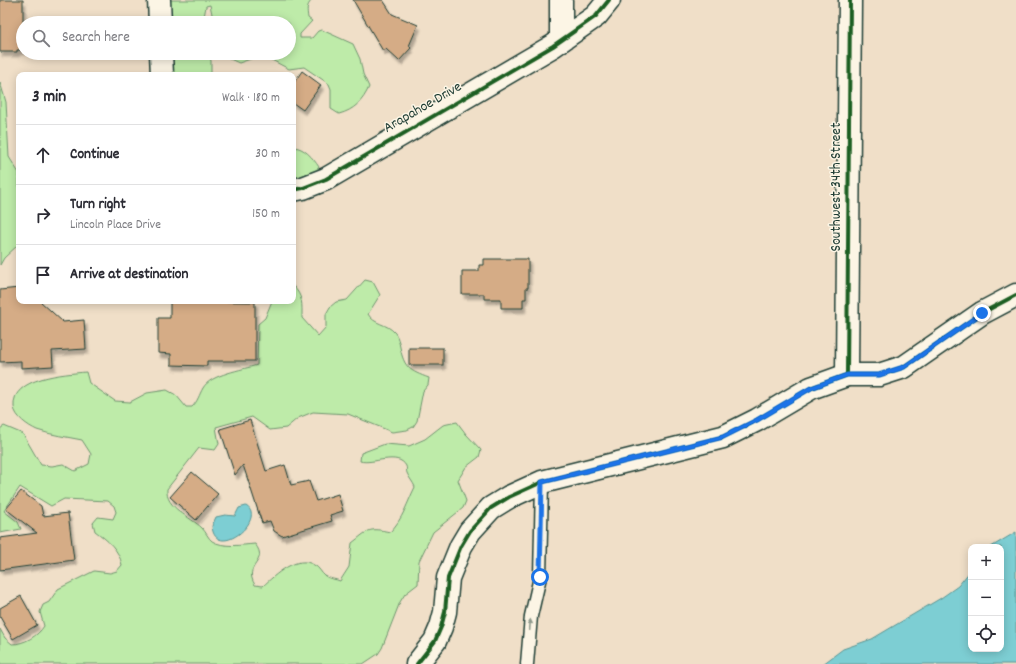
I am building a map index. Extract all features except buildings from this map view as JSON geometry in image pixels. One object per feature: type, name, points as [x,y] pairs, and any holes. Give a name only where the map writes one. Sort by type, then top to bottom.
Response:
[{"type":"street","points":[[159,0],[160,16]]},
{"type":"street","points":[[561,0],[561,40]]},
{"type":"street","name":"Arapahoe Drive","points":[[296,189],[326,179],[561,40],[596,16],[609,0]]},
{"type":"street","name":"Southwest 34th Street","points":[[847,375],[850,0]]},
{"type":"street","points":[[161,60],[162,72]]},
{"type":"street","points":[[417,664],[435,641],[441,627],[445,612],[448,578],[461,546],[470,531],[491,508],[509,497],[542,482],[723,437],[757,420],[811,388],[847,375],[879,375],[904,367],[982,313],[1016,295]]},
{"type":"lane","points":[[527,664],[531,616],[540,577],[542,482]]},
{"type":"green space","points":[[169,0],[312,0],[307,10],[308,18],[312,21],[300,34],[300,38],[312,38],[318,31],[322,30],[353,44],[360,59],[363,74],[369,87],[364,97],[354,107],[339,114],[331,109],[331,89],[329,84],[304,67],[289,69],[272,60],[296,60],[296,16],[211,16],[212,14],[210,5],[206,6],[204,16],[169,16]]},
{"type":"green space","points":[[170,60],[211,60],[211,72],[171,72]]},
{"type":"green space","points":[[232,60],[248,60],[239,63]]},
{"type":"green space","points":[[0,82],[6,102],[9,157],[16,168],[16,247],[4,258],[0,265]]},
{"type":"green space","points":[[296,147],[311,157],[319,167],[316,172],[296,179]]},
{"type":"green space","points":[[365,280],[373,282],[380,295],[368,314],[371,318],[388,327],[395,333],[404,360],[409,368],[429,378],[428,385],[423,391],[417,421],[413,427],[407,430],[392,432],[348,414],[313,412],[298,418],[286,428],[270,430],[252,417],[216,427],[219,444],[215,450],[199,448],[167,489],[167,496],[174,507],[202,528],[212,541],[222,545],[255,544],[260,555],[252,572],[252,578],[255,585],[263,586],[287,567],[301,562],[307,562],[314,565],[328,578],[340,581],[349,567],[352,543],[369,531],[377,530],[390,532],[402,516],[415,487],[407,473],[406,466],[402,462],[397,459],[384,459],[365,462],[360,461],[361,453],[385,444],[409,446],[425,439],[443,425],[457,422],[481,450],[479,457],[466,467],[458,480],[466,501],[463,508],[433,532],[419,561],[418,584],[405,594],[400,602],[382,648],[378,654],[363,664],[0,664],[0,629],[5,638],[12,644],[21,643],[30,639],[44,626],[40,612],[43,605],[49,602],[58,589],[94,571],[110,573],[117,571],[122,565],[118,554],[108,541],[95,531],[93,523],[98,517],[113,519],[116,512],[114,506],[108,501],[64,499],[51,506],[20,487],[4,511],[18,522],[21,529],[0,533],[0,429],[4,426],[23,434],[41,465],[52,466],[63,464],[75,471],[89,464],[91,454],[82,440],[42,432],[22,421],[14,407],[15,397],[21,389],[30,383],[41,379],[65,374],[86,372],[89,383],[115,401],[130,402],[147,393],[167,390],[176,395],[186,407],[192,407],[203,388],[213,379],[227,373],[257,365],[258,324],[265,318],[271,304],[296,304],[296,290],[299,293],[302,304],[302,318],[318,336],[326,327],[326,314],[330,307],[336,302],[347,300]]},
{"type":"water","points":[[246,506],[251,512],[250,520],[246,528],[230,539],[222,540],[215,536],[212,526],[216,517],[225,515],[235,516],[239,508]]},
{"type":"water","points":[[1016,532],[1016,664],[823,664],[843,649],[872,639],[941,598],[958,586],[968,574],[968,652],[1004,652],[1004,544],[996,544]]},
{"type":"cycle path","points":[[296,189],[326,179],[553,46],[596,16],[609,0]]},
{"type":"cycle path","points":[[847,375],[850,0]]},
{"type":"cycle path","points":[[417,664],[435,641],[441,627],[445,612],[448,578],[461,546],[470,531],[491,508],[509,497],[542,482],[723,437],[757,420],[811,388],[847,375],[879,375],[904,367],[982,313],[1016,295]]},
{"type":"route","points":[[540,577],[542,482],[723,437],[757,420],[811,388],[847,375],[879,375],[904,367],[982,313]]}]
